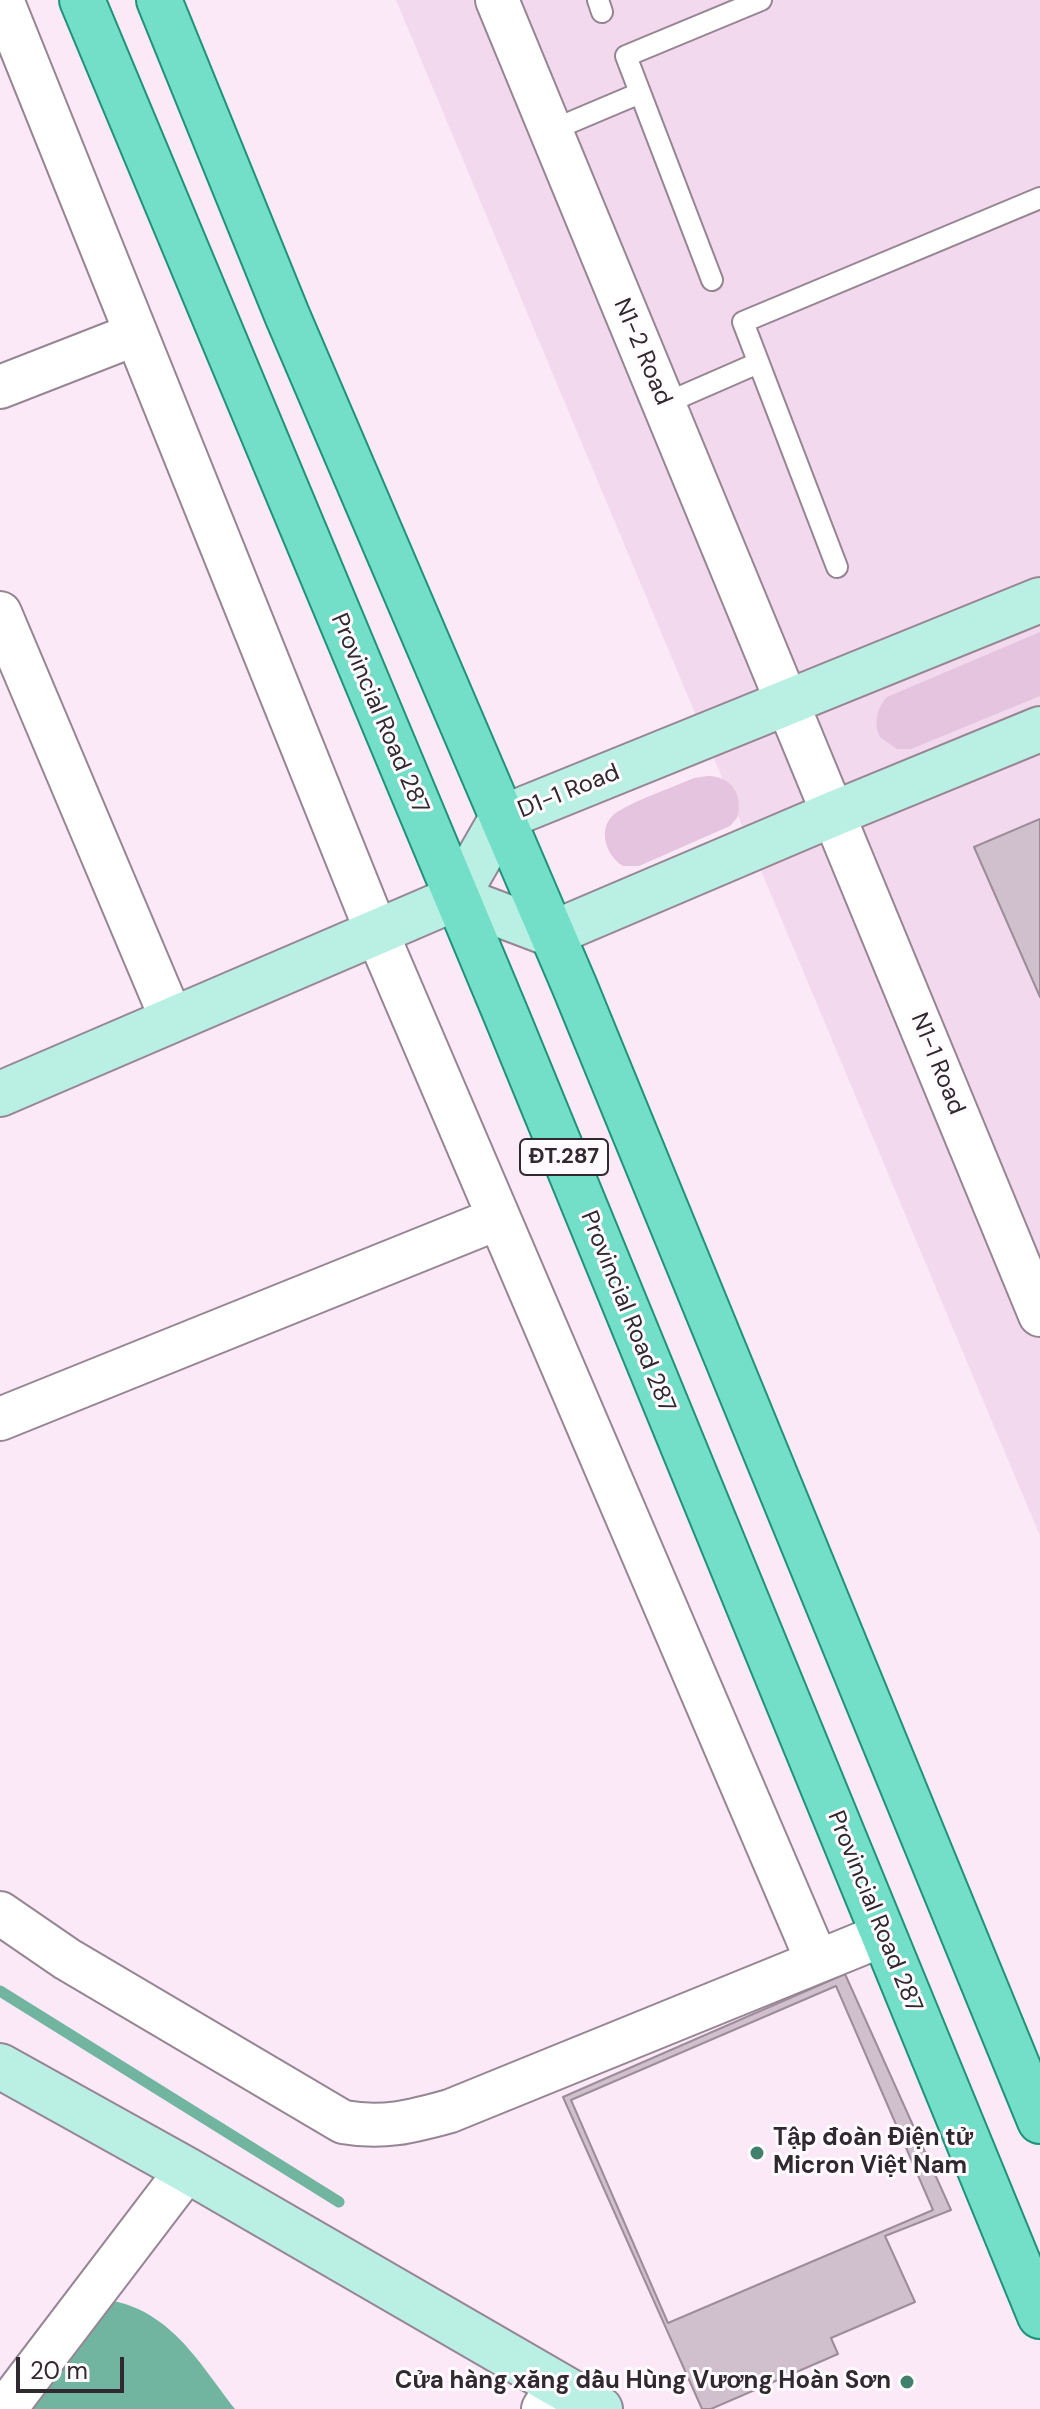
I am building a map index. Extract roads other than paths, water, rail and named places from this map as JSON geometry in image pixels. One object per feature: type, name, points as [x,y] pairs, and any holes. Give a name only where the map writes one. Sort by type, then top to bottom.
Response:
[{"type":"main road","name":"Provincial Road 287","points":[[82,0],[507,1017],[1040,2316]]},
{"type":"main road","name":"ĐT.287","points":[[159,0],[287,315],[551,934],[1040,2121]]},
{"type":"street","points":[[2,0],[377,933],[817,1961]]},
{"type":"street","name":"N1-2 Road","points":[[497,0],[833,814]]},
{"type":"street","points":[[0,387],[136,334]]},
{"type":"street","name":"D1-1 Road","points":[[456,898],[502,818],[1040,600]]},
{"type":"street","points":[[0,613],[172,1020]]},
{"type":"street","points":[[0,1094],[456,898],[551,934],[1040,729]]},
{"type":"street","name":"N1-1 Road","points":[[833,814],[1040,1315]]},
{"type":"street","points":[[0,1419],[499,1218]]},
{"type":"street","points":[[0,1913],[67,1959],[343,2122],[371,2127],[408,2123],[450,2111],[883,1935]]},
{"type":"street","points":[[0,2066],[187,2170],[551,2397],[600,2409]]},
{"type":"street","points":[[5,2409],[187,2170]]},
{"type":"lane","points":[[712,280],[626,56],[761,0]]},
{"type":"lane","points":[[550,131],[640,93]]},
{"type":"lane","points":[[837,567],[743,322],[1040,198]]},
{"type":"lane","points":[[664,404],[758,363]]},
{"type":"waterway","points":[[0,1991],[339,2202]]},
{"type":"place","name":"Tập đoàn Điện tử Micron Việt Nam","points":[[757,2153]]},
{"type":"place","name":"Cửa hàng xăng dầu Hùng Vương Hoàn Sơn","points":[[907,2382]]}]
